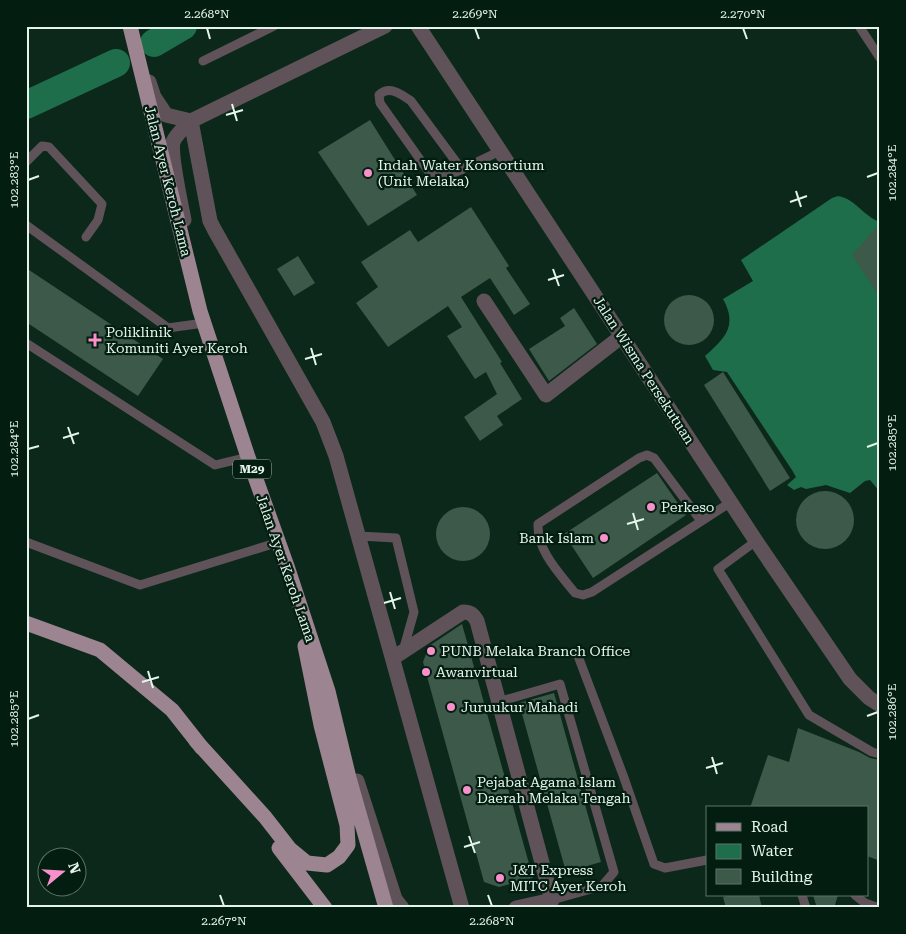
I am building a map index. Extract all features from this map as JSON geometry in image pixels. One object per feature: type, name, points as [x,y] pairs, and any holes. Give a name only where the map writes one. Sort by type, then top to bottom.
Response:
[{"type":"main road","name":"Jalan Ayer Keroh Lama","points":[[131,26],[202,317],[328,691],[349,778],[386,908]]},
{"type":"main road","points":[[196,741],[265,817],[290,849],[307,862],[326,865],[339,857],[348,845],[347,825],[321,725],[288,569]]},
{"type":"main road","points":[[26,623],[100,650],[172,710],[326,908]]},
{"type":"street","points":[[131,26],[154,97],[160,107],[166,115],[191,121]]},
{"type":"street","points":[[202,317],[175,165],[173,144],[176,136],[191,121],[385,26]]},
{"type":"street","name":"Jalan Wisma Persekutuan","points":[[418,26],[730,502],[850,679],[869,698],[880,704]]},
{"type":"street","points":[[191,121],[210,220],[323,422],[336,456],[359,536],[398,655],[462,908]]},
{"type":"street","points":[[484,301],[546,395],[622,336]]},
{"type":"street","points":[[398,655],[462,612],[473,614],[552,900],[516,908]]},
{"type":"street","points":[[328,691],[395,899],[402,908]]},
{"type":"lane","points":[[203,61],[274,26]]},
{"type":"lane","points":[[859,26],[880,58]]},
{"type":"lane","points":[[462,170],[411,101],[401,93],[388,90],[383,90],[378,95],[380,103],[432,175],[442,177],[462,170],[500,151]]},
{"type":"lane","points":[[26,162],[42,146],[49,147],[102,204],[98,220],[86,237]]},
{"type":"lane","points":[[26,225],[168,328],[202,317]]},
{"type":"lane","points":[[26,343],[215,464],[248,457]]},
{"type":"lane","points":[[701,521],[654,458],[647,455],[639,458],[538,524],[538,535],[543,551],[575,594],[583,594],[592,592],[701,521],[730,502]]},
{"type":"lane","points":[[359,536],[396,538],[414,612],[398,655]]},
{"type":"lane","points":[[756,541],[718,569],[809,715],[872,752],[880,754]]},
{"type":"lane","points":[[26,542],[140,585],[279,542]]},
{"type":"lane","points":[[578,656],[654,864],[665,868],[706,860]]},
{"type":"lane","points":[[498,702],[560,684],[614,872],[602,886],[552,900]]},
{"type":"lane","points":[[802,896],[806,908]]},
{"type":"lane","points":[[856,896],[865,905],[879,908]]},
{"type":"water","points":[[838,196],[850,200],[869,216],[880,222],[880,492],[870,480],[865,481],[850,493],[826,485],[806,489],[801,487],[794,490],[787,485],[796,477],[792,470],[727,372],[713,370],[705,356],[727,331],[729,317],[723,299],[753,281],[741,260],[832,198]]},
{"type":"building","name":"Indah Water Konsortium (Unit Melaka)","points":[[370,120],[417,195],[368,226],[318,152]]},
{"type":"building","points":[[471,207],[509,266],[506,268],[530,304],[514,315],[490,278],[461,297],[502,362],[500,363],[522,399],[497,416],[503,425],[480,441],[464,417],[497,394],[486,372],[475,379],[447,336],[462,327],[448,306],[388,347],[356,303],[378,287],[361,262],[410,230],[418,242]]},
{"type":"building","points":[[880,223],[880,298],[852,255]]},
{"type":"building","points":[[298,256],[315,283],[294,296],[277,269]]},
{"type":"building","name":"Poliklinik Komuniti Ayer Keroh","points":[[26,268],[163,359],[138,396],[26,322]]},
{"type":"building","points":[[689,295],[699,297],[707,302],[712,310],[714,320],[712,330],[707,338],[699,343],[689,345],[679,343],[671,338],[666,330],[664,320],[666,310],[671,302],[679,297]]},
{"type":"building","points":[[574,308],[597,344],[549,381],[529,349],[565,326],[560,318]]},
{"type":"building","points":[[723,372],[790,478],[770,491],[704,385]]},
{"type":"building","points":[[657,473],[686,515],[593,578],[564,534]]},
{"type":"building","points":[[825,491],[836,493],[849,504],[854,520],[852,531],[841,544],[825,549],[814,547],[801,536],[796,520],[798,509],[809,496]]},
{"type":"building","points":[[463,507],[473,509],[482,515],[488,524],[490,534],[488,544],[482,553],[473,559],[463,561],[453,559],[444,553],[438,544],[436,534],[438,524],[444,515],[453,509]]},
{"type":"building","points":[[462,624],[533,878],[499,887],[484,882],[423,662],[429,646]]},
{"type":"building","points":[[554,693],[601,862],[566,872],[519,703]]},
{"type":"building","points":[[798,728],[870,758],[880,760],[880,861],[868,856],[868,806],[751,806],[768,755],[789,762]]},
{"type":"building","points":[[759,896],[762,908],[726,908],[723,897]]},
{"type":"building","points":[[813,896],[838,896],[834,908],[817,908]]},
{"type":"waterway","points":[[154,43],[183,26]]},
{"type":"waterway","points":[[26,105],[116,63]]},
{"type":"place","name":"Indah Water Konsortium (Unit Melaka)","points":[[368,173]]},
{"type":"place","name":"Poliklinik Komuniti Ayer Keroh","points":[[95,340]]},
{"type":"place","name":"Perkeso","points":[[651,507]]},
{"type":"place","name":"Bank Islam","points":[[604,538]]},
{"type":"place","name":"PUNB Melaka Branch Office","points":[[431,651]]},
{"type":"place","name":"Awanvirtual","points":[[426,672]]},
{"type":"place","name":"Juruukur Mahadi","points":[[451,707]]},
{"type":"place","name":"Pejabat Agama Islam Daerah Melaka Tengah","points":[[467,790]]},
{"type":"place","name":"J&T Express MITC Ayer Keroh","points":[[500,878]]}]
